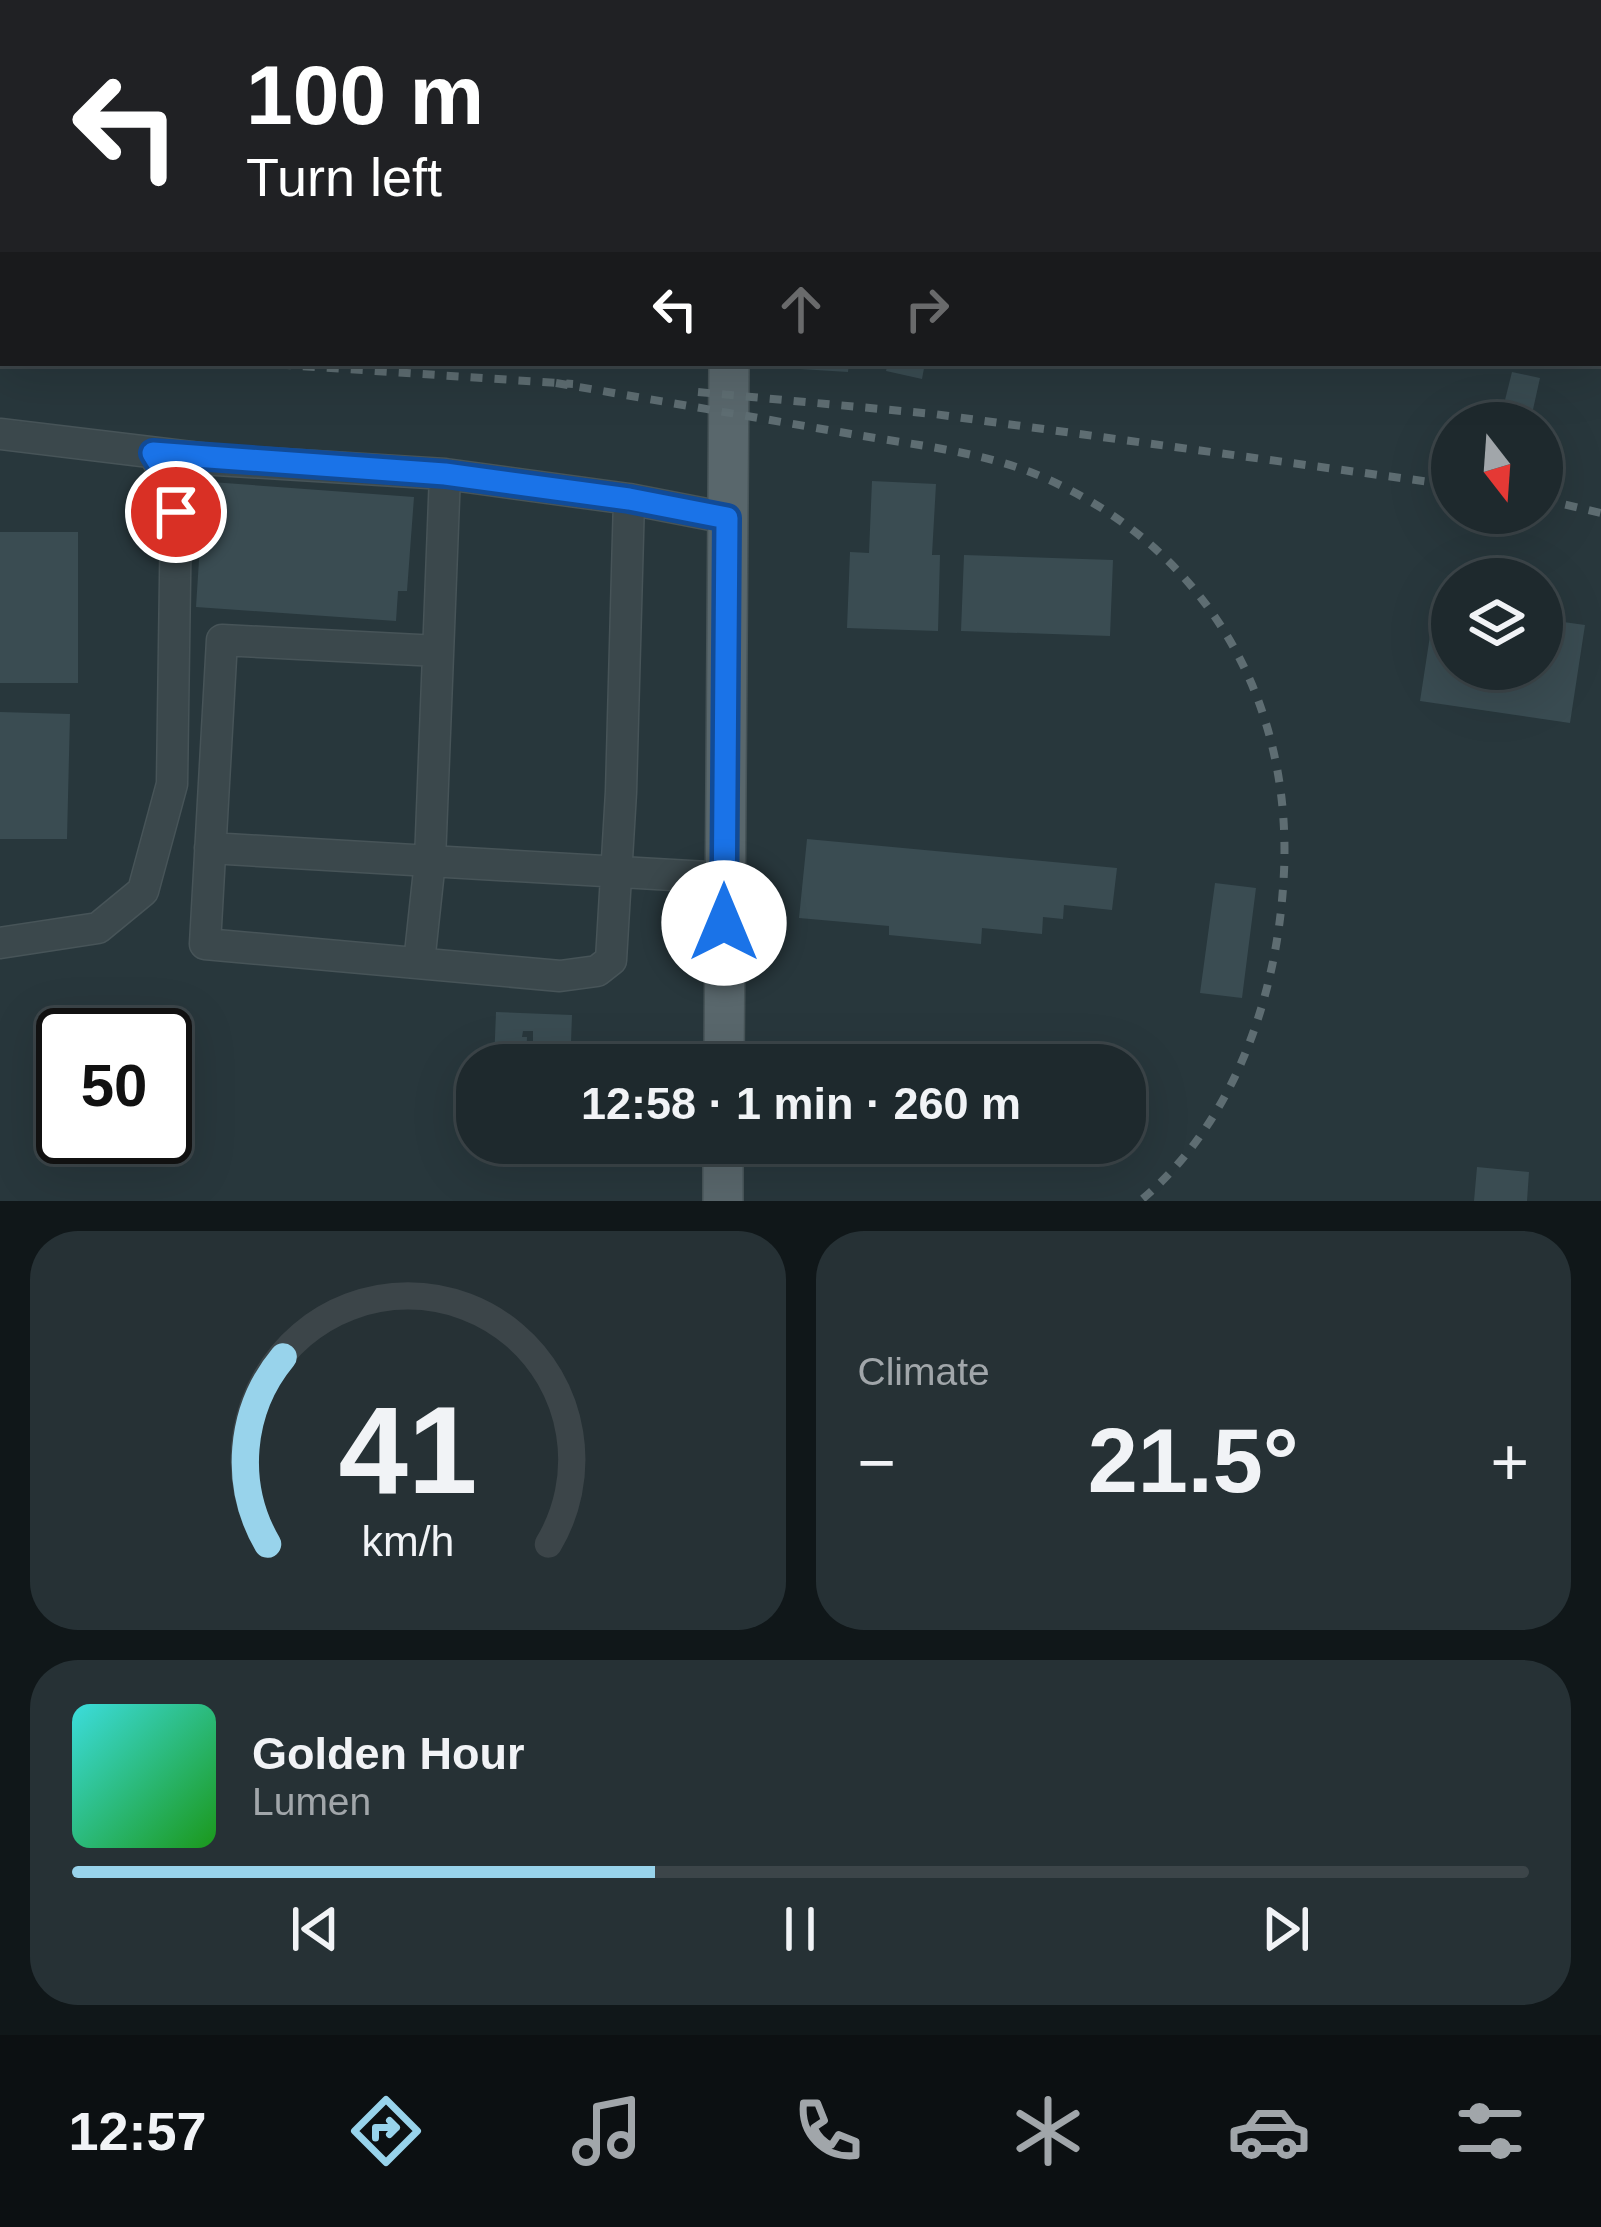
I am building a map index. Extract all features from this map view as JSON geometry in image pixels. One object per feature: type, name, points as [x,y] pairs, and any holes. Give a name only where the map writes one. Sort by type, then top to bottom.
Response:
[{"type":"main road","points":[[724,1044],[729,366]]},
{"type":"main road","points":[[723,1164],[723,1201]]},
{"type":"lane","points":[[0,434],[153,453],[445,474],[629,499],[727,518]]},
{"type":"lane","points":[[0,943],[98,928],[143,891],[172,784],[176,512],[167,476],[153,453]]},
{"type":"lane","points":[[419,963],[430,861],[445,474]]},
{"type":"lane","points":[[438,651],[222,640],[205,944],[560,976],[597,971],[611,960],[629,499]]},
{"type":"lane","points":[[210,848],[725,878]]},
{"type":"building","points":[[768,366],[849,366],[848,372]]},
{"type":"building","points":[[887,366],[924,366],[922,379],[886,371]]},
{"type":"building","points":[[1512,372],[1540,378],[1535,402],[1504,402]]},
{"type":"building","points":[[872,481],[936,484],[932,555],[940,555],[938,631],[847,628],[850,552],[869,553]]},
{"type":"building","points":[[211,482],[414,497],[407,591],[398,591],[396,621],[196,607],[201,529],[208,530]]},
{"type":"building","points":[[0,532],[78,532],[78,683],[0,683]]},
{"type":"building","points":[[964,555],[1113,560],[1110,636],[961,631]]},
{"type":"building","points":[[1563,622],[1585,625],[1570,723],[1420,701],[1431,629],[1431,690],[1563,690]]},
{"type":"building","points":[[0,712],[70,714],[67,839],[0,839]]},
{"type":"building","points":[[807,839],[1117,868],[1112,910],[1064,905],[1063,919],[1043,917],[1042,934],[982,928],[981,944],[889,935],[889,926],[799,918]]},
{"type":"building","points":[[1215,883],[1256,888],[1242,998],[1200,993]]},
{"type":"building","points":[[496,1012],[572,1015],[571,1043],[533,1041],[533,1031],[523,1031],[527,1044],[495,1044]]},
{"type":"building","points":[[1477,1167],[1529,1172],[1527,1201],[1474,1201]]},
{"type":"railway","points":[[300,366],[573,384]]},
{"type":"railway","points":[[556,383],[950,450],[1022,469],[1104,510],[1155,548],[1197,593],[1232,644],[1258,700],[1275,759],[1284,822],[1283,888],[1270,975],[1243,1060],[1200,1137],[1140,1201]]},
{"type":"railway","points":[[698,392],[934,414],[1431,482]]},
{"type":"railway","points":[[1563,504],[1601,513]]},
{"type":"route","points":[[176,512],[167,476],[153,453],[445,474],[629,499],[727,518],[724,923]]}]
